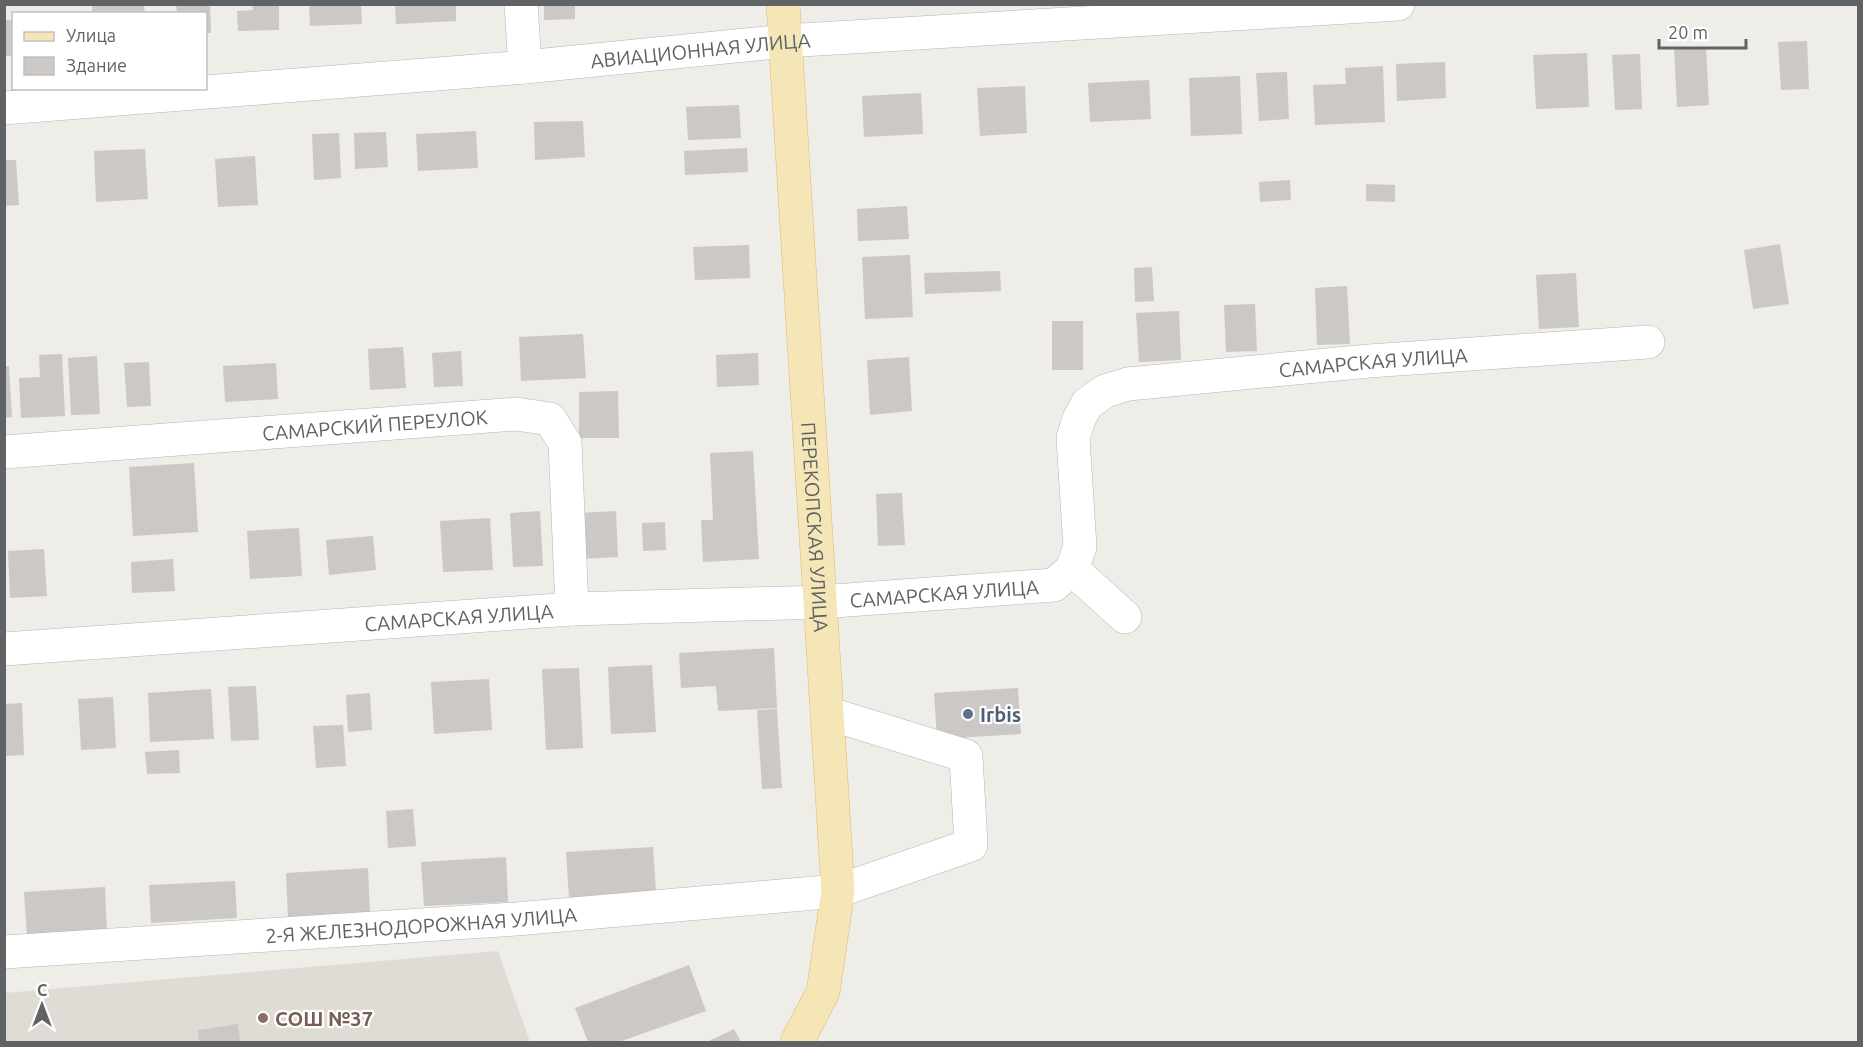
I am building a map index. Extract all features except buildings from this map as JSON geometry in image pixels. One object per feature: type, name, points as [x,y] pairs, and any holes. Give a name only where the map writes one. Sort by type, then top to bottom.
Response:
[{"type":"main road","name":"ПЕРЕКОПСКАЯ УЛИЦА","points":[[783,4],[838,891],[824,992],[797,1042]]},
{"type":"street","points":[[520,4],[525,67]]},
{"type":"street","name":"АВИАЦИОННАЯ УЛИЦА","points":[[4,108],[525,67],[785,41],[1398,4]]},
{"type":"street","name":"САМАРСКАЯ УЛИЦА","points":[[4,649],[572,609],[820,602],[1054,585],[1072,569],[1080,547],[1073,438],[1087,404],[1106,391],[1128,384],[1369,361],[1648,342]]},
{"type":"street","name":"САМАРСКИЙ ПЕРЕУЛОК","points":[[4,452],[516,414],[550,418],[565,443],[572,609]]},
{"type":"street","points":[[1072,569],[1125,617]]},
{"type":"street","name":"2-Я ЖЕЛЕЗНОДОРОЖНАЯ УЛИЦА","points":[[4,952],[516,920],[838,891],[971,845],[966,756],[827,713]]},
{"type":"shaded area","name":"СОШ №37","points":[[498,951],[530,1042],[5,1042],[5,993]]},
{"type":"place","name":"Irbis","points":[[968,714]]},
{"type":"place","name":"СОШ №37","points":[[263,1018]]}]
